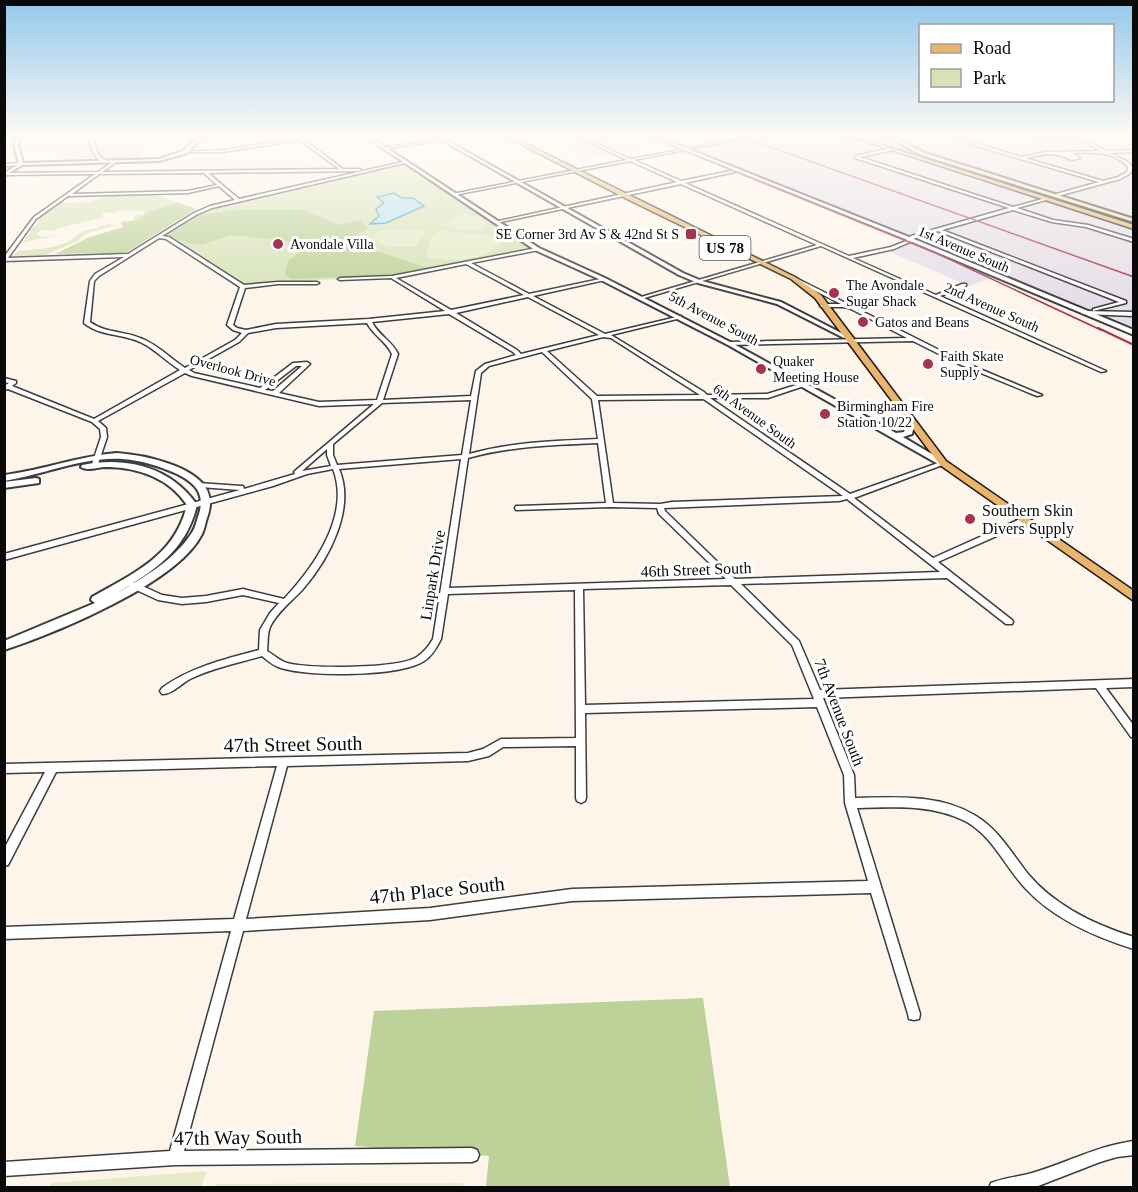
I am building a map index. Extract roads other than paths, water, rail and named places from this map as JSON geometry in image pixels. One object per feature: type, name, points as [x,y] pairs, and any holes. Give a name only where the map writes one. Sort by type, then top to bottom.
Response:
[{"type":"main road","name":"US 78","points":[[615,191],[761,264],[792,282],[823,306],[943,463]]},
{"type":"main road","points":[[1019,191],[1134,227]]},
{"type":"main road","points":[[1037,191],[1134,220]]},
{"type":"main road","name":"US 78","points":[[761,264],[787,275],[814,293],[822,301],[823,306]]},
{"type":"main road","name":"5th Avenue South","points":[[943,463],[1023,521],[1131,592]]},
{"type":"street","points":[[5,260],[33,220],[74,191]]},
{"type":"street","points":[[68,195],[194,191]]},
{"type":"street","points":[[227,191],[238,201]]},
{"type":"street","points":[[5,260],[129,255],[202,211],[283,191]]},
{"type":"street","name":"5th Avenue South","points":[[449,191],[537,249],[679,316],[805,384],[943,463]]},
{"type":"street","points":[[454,194],[472,191]]},
{"type":"street","points":[[532,191],[681,274],[700,282],[779,303],[848,338]]},
{"type":"street","points":[[496,222],[645,191]]},
{"type":"street","name":"2nd Avenue South","points":[[698,191],[1103,371]]},
{"type":"street","name":"1st Avenue South","points":[[790,191],[1134,333]]},
{"type":"street","points":[[960,191],[1052,221],[1087,226],[1134,241]]},
{"type":"street","points":[[1054,196],[1072,191]]},
{"type":"street","points":[[849,257],[893,247],[938,230],[1045,199]]},
{"type":"street","points":[[938,230],[1124,302],[1083,311],[1085,313],[1134,314]]},
{"type":"street","points":[[158,237],[166,238],[243,287],[278,283],[317,283]]},
{"type":"street","points":[[643,298],[821,245]]},
{"type":"street","points":[[340,279],[392,277],[537,249]]},
{"type":"street","name":"Overlook Drive","points":[[129,255],[97,275],[92,281],[87,323],[94,329],[143,341],[184,371],[319,404],[474,398]]},
{"type":"street","name":"6th Avenue South","points":[[467,263],[605,336],[612,337],[705,397],[849,497],[1009,622]]},
{"type":"street","points":[[787,275],[993,378],[1039,395]]},
{"type":"street","points":[[392,277],[515,351],[519,356],[679,316]]},
{"type":"street","points":[[243,287],[230,325],[234,329],[246,332],[276,326],[369,321],[452,313],[603,279]]},
{"type":"street","points":[[937,296],[964,285]]},
{"type":"street","points":[[823,306],[852,307]]},
{"type":"street","points":[[810,320],[826,318],[830,314]]},
{"type":"street","points":[[292,477],[380,403],[395,354],[392,346],[370,328],[369,321]]},
{"type":"street","points":[[94,421],[237,341],[246,332]]},
{"type":"street","points":[[730,344],[848,338],[914,339]]},
{"type":"street","points":[[543,351],[595,398],[610,505]]},
{"type":"street","name":"Linpark Drive","points":[[263,652],[281,665],[304,670],[397,668],[419,660],[431,650],[437,639],[478,372],[483,368],[519,356]]},
{"type":"street","points":[[261,390],[295,364],[307,364],[274,394]]},
{"type":"street","points":[[4,380],[14,381],[7,388],[94,421],[103,428],[104,437],[97,460]]},
{"type":"street","points":[[595,398],[768,396],[805,384]]},
{"type":"street","points":[[892,435],[908,434],[911,422]]},
{"type":"street","points":[[4,557],[335,467],[465,457],[504,447],[600,441]]},
{"type":"street","points":[[165,691],[176,682],[205,669],[263,652],[264,630],[273,615],[317,564],[334,533],[341,501],[339,479],[330,455],[330,443]]},
{"type":"street","points":[[4,478],[97,460],[142,459],[159,464],[200,485],[254,489]]},
{"type":"street","points":[[4,485],[39,480],[97,460],[150,471],[177,486],[192,505],[190,522],[180,540],[132,584]]},
{"type":"street","points":[[519,508],[660,506],[849,497],[943,463]]},
{"type":"street","points":[[4,646],[61,624],[172,561],[192,542],[204,521],[206,501],[200,485]]},
{"type":"street","name":"7th Avenue South","points":[[660,506],[662,512],[732,583],[796,643],[849,775],[850,803],[914,1014]]},
{"type":"street","points":[[932,562],[1023,521]]},
{"type":"street","name":"46th Street South","points":[[445,591],[947,575]]},
{"type":"street","points":[[132,584],[161,598],[182,601],[206,600],[243,592],[286,602]]},
{"type":"street","points":[[579,588],[581,798]]},
{"type":"street","points":[[580,709],[1134,683]]},
{"type":"street","points":[[1098,684],[1134,734]]},
{"type":"street","name":"47th Street South","points":[[4,769],[468,758],[485,753],[501,744],[580,742]]},
{"type":"street","points":[[175,1158],[283,762]]},
{"type":"street","points":[[4,861],[53,768]]},
{"type":"street","points":[[850,803],[926,802],[972,818],[990,835],[1031,885],[1064,913],[1102,934],[1134,944]]},
{"type":"street","name":"47th Place South","points":[[4,933],[238,925],[430,914],[572,895],[874,887]]},
{"type":"street","points":[[996,1188],[1033,1182],[1116,1149],[1134,1148]]},
{"type":"street","name":"47th Way South","points":[[4,1169],[175,1158],[472,1155]]},
{"type":"water","points":[[394,193],[402,198],[413,198],[424,206],[386,223],[370,224],[379,216],[376,209],[384,203],[377,197]]},
{"type":"railway","points":[[782,191],[936,253],[1101,330]]},
{"type":"railway","points":[[893,191],[1134,277]]},
{"type":"railway","points":[[1098,328],[1134,345]]},
{"type":"place","name":"SE Corner 3rd Av S & 42nd St S","points":[[691,234]]},
{"type":"place","name":"Avondale Villa","points":[[278,244]]},
{"type":"place","name":"The Avondale Sugar Shack","points":[[834,293]]},
{"type":"place","name":"Gatos and Beans","points":[[863,322]]},
{"type":"place","name":"Faith Skate Supply","points":[[928,364]]},
{"type":"place","name":"Quaker Meeting House","points":[[761,369]]},
{"type":"place","name":"Birmingham Fire Station 10/22","points":[[825,414]]},
{"type":"place","name":"Southern Skin Divers Supply","points":[[970,519]]}]
